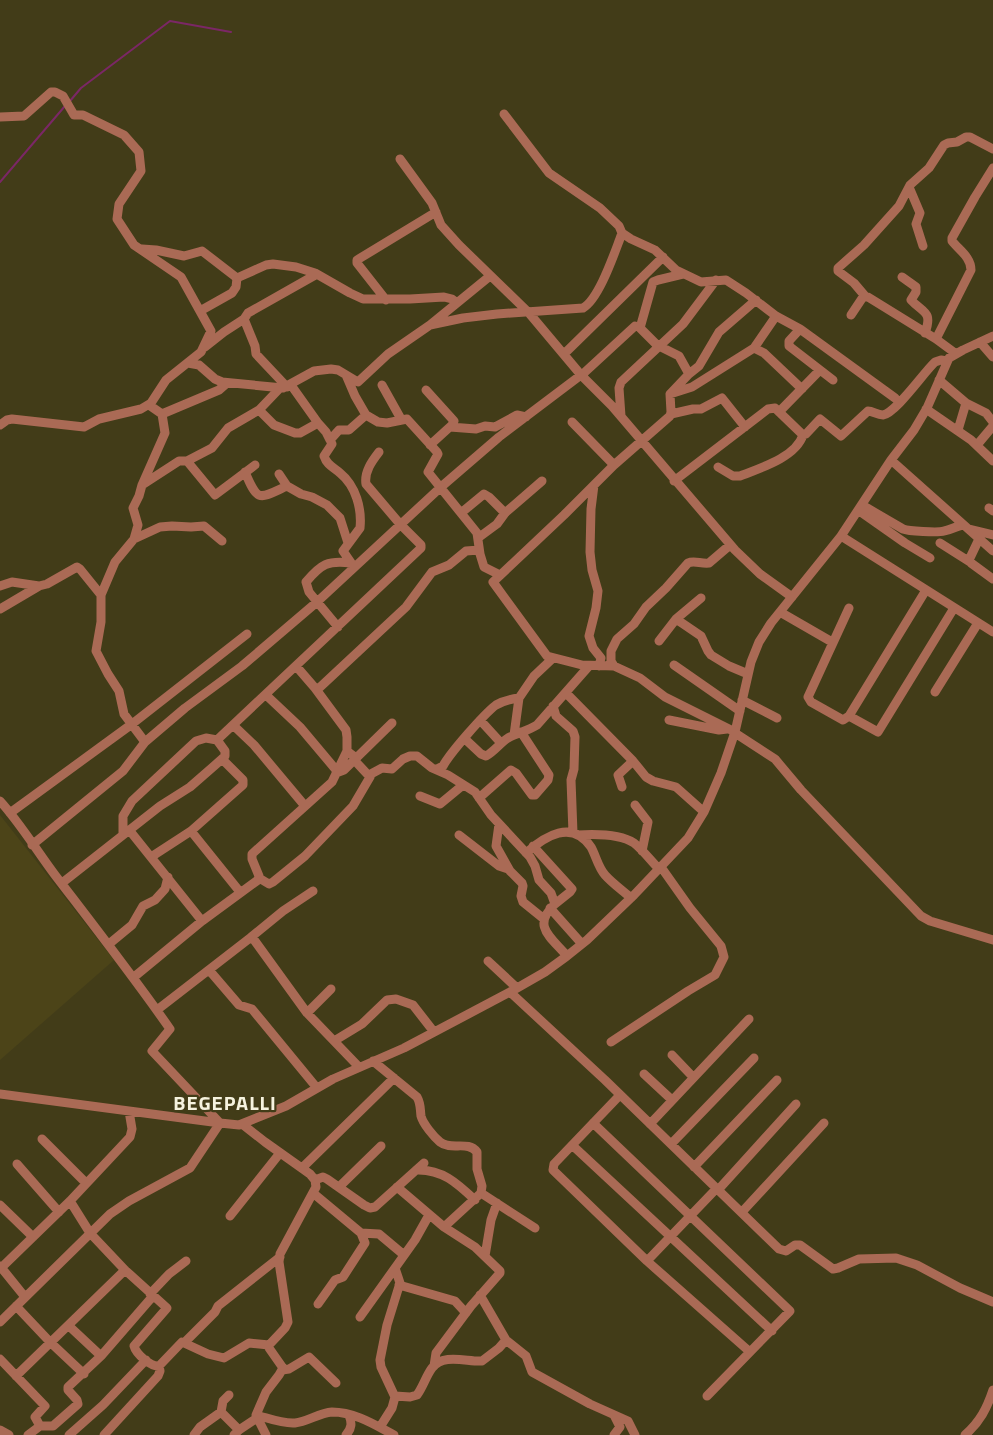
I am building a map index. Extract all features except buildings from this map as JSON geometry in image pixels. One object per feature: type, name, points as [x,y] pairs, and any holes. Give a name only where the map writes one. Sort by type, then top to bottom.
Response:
[{"type":"street","points":[[0,117],[24,116],[51,92],[55,92],[62,96],[74,115],[82,115],[126,136],[140,154],[141,171],[119,204],[117,219],[131,241],[181,277],[211,331],[204,348],[204,356],[211,375]]},
{"type":"street","points":[[504,114],[549,173],[600,208],[614,221],[622,233],[655,250],[676,270],[702,283],[726,280],[776,316],[800,329],[895,398]]},
{"type":"street","points":[[955,354],[936,339],[865,296],[848,277],[838,271],[838,268],[864,245],[899,206],[909,187],[929,168],[940,150],[948,143],[956,142],[966,136],[993,149]]},
{"type":"street","points":[[400,160],[432,203],[441,225],[453,239],[529,313],[581,375],[621,416],[730,545],[760,574],[792,597]]},
{"type":"street","points":[[936,339],[971,270],[971,264],[964,253],[952,241],[952,238],[993,168]]},
{"type":"street","points":[[909,187],[920,210],[916,224],[923,246]]},
{"type":"street","points":[[386,300],[357,263],[357,260],[436,212]]},
{"type":"street","points":[[430,325],[463,318],[580,309],[588,305],[606,275],[622,233]]},
{"type":"street","points":[[142,249],[184,256],[202,251],[237,278]]},
{"type":"street","points":[[564,354],[663,257]]},
{"type":"street","points":[[237,278],[270,264],[296,267],[317,274],[358,297],[370,300],[444,297],[456,302]]},
{"type":"street","points":[[0,425],[12,419],[84,427],[99,419],[139,410],[153,401],[166,380],[224,332],[244,319],[248,313],[317,274]]},
{"type":"street","points":[[640,328],[652,282],[683,274]]},
{"type":"street","points":[[142,485],[179,461],[187,461],[212,448],[228,428],[259,410],[286,387],[317,370],[334,369],[358,382],[394,348],[430,325],[490,276]]},
{"type":"street","points":[[902,277],[916,287],[916,292],[911,300],[928,317],[929,322],[925,332]]},
{"type":"street","points":[[200,311],[232,293],[236,286],[237,278]]},
{"type":"street","points":[[621,416],[619,388],[621,382],[683,324],[716,280]]},
{"type":"street","points":[[851,315],[865,296]]},
{"type":"street","points":[[671,414],[670,394],[699,366],[719,332],[756,300]]},
{"type":"street","points":[[670,394],[692,387],[754,348],[776,316]]},
{"type":"street","points":[[244,319],[255,346],[256,354],[326,432],[332,445],[324,455],[324,458],[327,464],[343,475],[359,501],[360,528],[348,543],[344,552],[353,565]]},
{"type":"street","points":[[32,845],[123,770],[145,742],[185,708],[242,666],[316,602],[353,565],[441,487],[526,417],[581,375],[633,328],[637,326],[659,346],[679,356],[689,374]]},
{"type":"street","points":[[800,329],[789,341],[789,346],[833,380]]},
{"type":"street","points":[[0,1094],[129,1110],[180,1119],[242,1124],[286,1106],[318,1088],[434,1032],[545,972],[567,956],[631,898],[688,838],[704,812],[721,773],[740,711],[751,662],[759,642],[780,612],[841,536],[891,460],[914,430],[926,410],[947,361],[955,354],[993,336]]},
{"type":"street","points":[[980,342],[993,357]]},
{"type":"street","points":[[754,348],[764,353],[802,389]]},
{"type":"street","points":[[718,467],[733,476],[740,476],[790,454],[799,444],[803,435],[820,419],[841,436],[868,411],[883,414],[906,395],[934,362],[947,361]]},
{"type":"street","points":[[188,363],[199,365],[217,381],[286,387]]},
{"type":"street","points":[[780,412],[820,370]]},
{"type":"street","points":[[346,375],[366,415],[380,422],[407,419],[438,454],[428,472],[477,533],[485,569],[500,575]]},
{"type":"street","points":[[939,380],[966,403],[986,414],[993,422]]},
{"type":"street","points":[[162,414],[219,390],[227,383]]},
{"type":"street","points":[[382,385],[401,419]]},
{"type":"street","points":[[426,390],[453,420],[450,427],[430,445]]},
{"type":"street","points":[[589,666],[552,659],[542,650],[493,582],[614,465],[671,414],[702,409],[722,398],[745,427]]},
{"type":"street","points":[[958,430],[966,403]]},
{"type":"street","points":[[145,742],[124,712],[119,691],[96,651],[101,622],[101,595],[115,562],[134,539],[138,524],[133,507],[165,433],[162,414],[148,405]]},
{"type":"street","points":[[674,481],[768,409],[775,408],[803,435]]},
{"type":"street","points":[[259,410],[274,426],[295,433],[303,432],[318,423]]},
{"type":"street","points":[[926,410],[958,430],[993,461]]},
{"type":"street","points":[[330,440],[339,430],[349,430],[366,415]]},
{"type":"street","points":[[450,427],[476,429],[485,426],[496,426],[517,415],[526,417]]},
{"type":"street","points":[[572,422],[614,465]]},
{"type":"street","points":[[977,445],[993,426]]},
{"type":"street","points":[[217,740],[422,548],[365,483],[370,464],[379,452]]},
{"type":"street","points":[[891,460],[993,551]]},
{"type":"street","points":[[187,461],[215,495],[255,464]]},
{"type":"street","points":[[246,472],[253,490],[260,496],[265,496],[287,486]]},
{"type":"street","points":[[279,474],[287,486],[328,506],[341,520],[348,543]]},
{"type":"street","points":[[478,538],[497,524],[504,514],[542,481]]},
{"type":"street","points":[[594,484],[591,509],[590,552],[592,570],[598,591],[589,636],[600,662],[640,678],[665,697],[733,731],[774,759],[921,916],[993,940]]},
{"type":"street","points":[[462,513],[484,494],[504,514]]},
{"type":"street","points":[[860,507],[902,529],[941,532],[966,526],[993,535]]},
{"type":"street","points":[[860,507],[905,544],[930,558]]},
{"type":"street","points":[[950,530],[952,515]]},
{"type":"street","points":[[134,539],[160,527],[203,525],[222,541]]},
{"type":"street","points":[[841,536],[993,632]]},
{"type":"street","points":[[970,562],[969,557],[979,538]]},
{"type":"street","points":[[940,543],[970,562],[993,580]]},
{"type":"street","points":[[465,739],[484,756],[490,754],[501,743],[531,730],[589,666],[600,662],[611,651],[616,639],[634,624],[646,607],[688,563],[708,563],[730,545]]},
{"type":"street","points":[[316,690],[406,607],[432,572],[448,566],[466,551],[480,550]]},
{"type":"street","points":[[338,627],[316,602],[306,584],[320,568],[332,562],[353,565]]},
{"type":"street","points":[[0,609],[76,567],[80,568],[101,595]]},
{"type":"street","points":[[0,586],[12,582],[39,586]]},
{"type":"street","points":[[849,608],[832,642],[809,699],[843,720],[849,716],[926,590]]},
{"type":"street","points":[[659,641],[676,619],[701,598]]},
{"type":"street","points":[[849,716],[878,732],[954,608]]},
{"type":"street","points":[[780,612],[832,642]]},
{"type":"street","points":[[676,619],[701,636],[709,653],[729,666],[748,674]]},
{"type":"street","points":[[935,692],[978,623]]},
{"type":"street","points":[[10,813],[132,724],[247,634]]},
{"type":"street","points":[[611,651],[611,661],[614,666]]},
{"type":"street","points":[[480,798],[511,770],[516,772],[532,795],[548,780],[549,775],[518,734],[519,698],[534,676],[552,659]]},
{"type":"street","points":[[296,666],[345,728],[347,751],[332,782],[252,854],[259,878],[271,883],[305,856],[355,804],[370,778],[369,774],[356,762],[355,757],[347,751]]},
{"type":"street","points":[[674,666],[740,711]]},
{"type":"street","points":[[566,693],[633,760],[646,778],[676,787],[704,812]]},
{"type":"street","points":[[266,695],[300,727],[336,772]]},
{"type":"street","points":[[437,769],[443,766],[480,720],[497,705],[507,700],[519,698]]},
{"type":"street","points":[[742,700],[777,718]]},
{"type":"street","points":[[553,706],[556,716],[573,731],[575,736],[574,772],[571,780],[576,834],[591,848],[605,875],[631,898]]},
{"type":"street","points":[[480,720],[501,743]]},
{"type":"street","points":[[669,720],[695,726],[733,731]]},
{"type":"street","points":[[336,772],[344,770],[355,757],[392,723]]},
{"type":"street","points":[[233,725],[254,745],[305,806]]},
{"type":"street","points":[[62,883],[126,832],[190,787],[222,759],[225,753],[217,740],[206,738],[196,741],[133,799],[123,816],[126,832],[151,857],[202,921]]},
{"type":"street","points":[[369,774],[382,768],[392,769],[403,759],[417,756],[432,768],[437,769],[475,792],[485,808],[536,866],[539,880],[551,893],[553,906],[582,944]]},
{"type":"street","points":[[151,857],[191,831],[243,784],[243,780],[222,759]]},
{"type":"street","points":[[622,787],[618,775],[633,760]]},
{"type":"street","points":[[420,796],[440,804],[463,785]]},
{"type":"street","points":[[0,801],[134,977],[170,1029],[152,1051],[220,1123]]},
{"type":"street","points":[[635,805],[648,822],[642,851]]},
{"type":"street","points":[[499,824],[496,846],[508,869],[522,883],[521,896],[523,902],[544,919]]},
{"type":"street","points":[[191,831],[240,892]]},
{"type":"street","points":[[526,853],[542,839],[564,832],[626,839],[660,868],[721,946],[724,957],[714,975],[688,990],[611,1042]]},
{"type":"street","points":[[459,836],[499,866],[508,869]]},
{"type":"street","points":[[533,846],[572,889],[553,906],[544,919],[543,924],[545,931],[567,956]]},
{"type":"street","points":[[109,944],[132,925],[143,906],[155,900],[165,889],[168,877]]},
{"type":"street","points":[[134,977],[202,921],[259,878]]},
{"type":"street","points":[[157,1010],[283,911],[313,891]]},
{"type":"street","points":[[252,937],[307,1013],[359,1068]]},
{"type":"street","points":[[488,961],[513,990],[779,1248],[786,1251],[795,1245],[800,1245],[823,1263],[833,1268],[838,1268],[859,1259],[896,1258],[917,1265],[960,1288],[993,1302]]},
{"type":"street","points":[[209,970],[239,1006],[252,1009],[318,1088]]},
{"type":"street","points":[[307,1013],[332,989]]},
{"type":"street","points":[[334,1041],[362,1024],[387,1000],[396,998],[413,1005],[434,1032]]},
{"type":"street","points":[[650,1124],[749,1018]]},
{"type":"street","points":[[672,1055],[693,1077]]},
{"type":"street","points":[[671,1144],[754,1058]]},
{"type":"street","points":[[373,1061],[417,1097],[420,1103],[421,1117],[440,1142],[447,1145],[469,1146],[477,1152],[477,1169],[482,1186],[478,1196],[444,1227]]},
{"type":"street","points":[[644,1074],[672,1100]]},
{"type":"street","points":[[302,1168],[394,1078]]},
{"type":"street","points":[[694,1167],[777,1080]]},
{"type":"street","points":[[620,1095],[554,1164],[553,1170],[647,1260],[750,1352]]},
{"type":"street","points":[[647,1260],[717,1189],[796,1104]]},
{"type":"street","points":[[24,1297],[0,1267],[33,1238],[70,1201],[130,1137],[132,1129],[129,1110]]},
{"type":"street","points":[[0,1322],[110,1214],[129,1201],[190,1168],[220,1123]]},
{"type":"street","points":[[742,1212],[824,1123]]},
{"type":"street","points":[[242,1124],[302,1168],[315,1180],[316,1187],[282,1246],[280,1257],[288,1322],[285,1328],[269,1345]]},
{"type":"street","points":[[593,1124],[789,1309],[790,1313],[706,1396]]},
{"type":"street","points":[[42,1139],[86,1183]]},
{"type":"street","points":[[572,1145],[772,1331]]},
{"type":"street","points":[[339,1187],[381,1146]]},
{"type":"street","points":[[230,1216],[280,1153]]},
{"type":"street","points":[[315,1180],[323,1178],[370,1208],[375,1207],[424,1163]]},
{"type":"street","points":[[17,1164],[59,1212]]},
{"type":"street","points":[[416,1170],[428,1170],[440,1174],[478,1196],[497,1203],[535,1228]]},
{"type":"street","points":[[395,1396],[410,1397],[417,1395],[434,1366],[436,1353],[480,1295],[500,1273],[499,1268],[485,1256],[444,1227],[397,1187]]},
{"type":"street","points":[[313,1193],[361,1233],[365,1243],[343,1277],[335,1280],[318,1304]]},
{"type":"street","points":[[70,1201],[90,1233],[125,1270],[165,1306],[166,1309],[135,1344],[134,1349],[156,1367],[159,1366]]},
{"type":"street","points":[[485,1256],[491,1220],[497,1203]]},
{"type":"street","points":[[0,1205],[33,1238]]},
{"type":"street","points":[[360,1317],[415,1240],[429,1215]]},
{"type":"street","points":[[361,1233],[379,1234],[404,1255]]},
{"type":"street","points":[[159,1366],[179,1344],[185,1342],[215,1312],[218,1306],[280,1257]]},
{"type":"street","points":[[28,1435],[40,1426],[53,1426],[78,1404],[78,1401],[67,1389],[101,1356],[169,1274],[186,1261]]},
{"type":"street","points":[[380,1427],[392,1408],[395,1396],[381,1367],[380,1360],[387,1325],[399,1285],[395,1268]]},
{"type":"street","points":[[16,1376],[125,1270]]},
{"type":"street","points":[[399,1285],[455,1301],[466,1313]]},
{"type":"street","points":[[480,1295],[506,1340],[524,1354],[532,1372],[590,1404],[630,1423],[634,1435]]},
{"type":"street","points":[[16,1306],[84,1374]]},
{"type":"street","points":[[69,1326],[101,1356]]},
{"type":"street","points":[[434,1366],[442,1361],[456,1359],[482,1361],[506,1340]]},
{"type":"street","points":[[185,1342],[208,1354],[224,1358],[249,1343],[269,1345]]},
{"type":"street","points":[[221,1412],[236,1432],[256,1416],[266,1392],[282,1370],[282,1364],[269,1348],[269,1345]]},
{"type":"street","points":[[282,1370],[289,1369],[309,1358],[336,1383]]},
{"type":"street","points":[[0,1359],[45,1406],[35,1417],[40,1426]]},
{"type":"street","points":[[69,1435],[103,1405],[146,1360]]},
{"type":"street","points":[[104,1435],[158,1376],[160,1372],[159,1366]]},
{"type":"street","points":[[965,1435],[987,1408],[993,1390]]},
{"type":"street","points":[[194,1435],[200,1427],[221,1412],[223,1401],[229,1395]]},
{"type":"street","points":[[256,1416],[295,1423],[330,1412],[362,1418],[394,1435]]},
{"type":"street","points":[[346,1435],[351,1426],[348,1415]]},
{"type":"street","points":[[614,1415],[620,1427],[614,1435]]},
{"type":"street","points":[[256,1416],[266,1435]]},
{"type":"street","points":[[0,1430],[9,1435]]},
{"type":"shaded area","points":[[0,815],[114,960],[0,1060]]},
{"type":"waterway","points":[[70,101],[81,88],[170,21],[231,32]]},
{"type":"waterway","points":[[0,182],[65,106]]},
{"type":"district","name":"BEGEPALLI","points":[[225,1103]]}]
